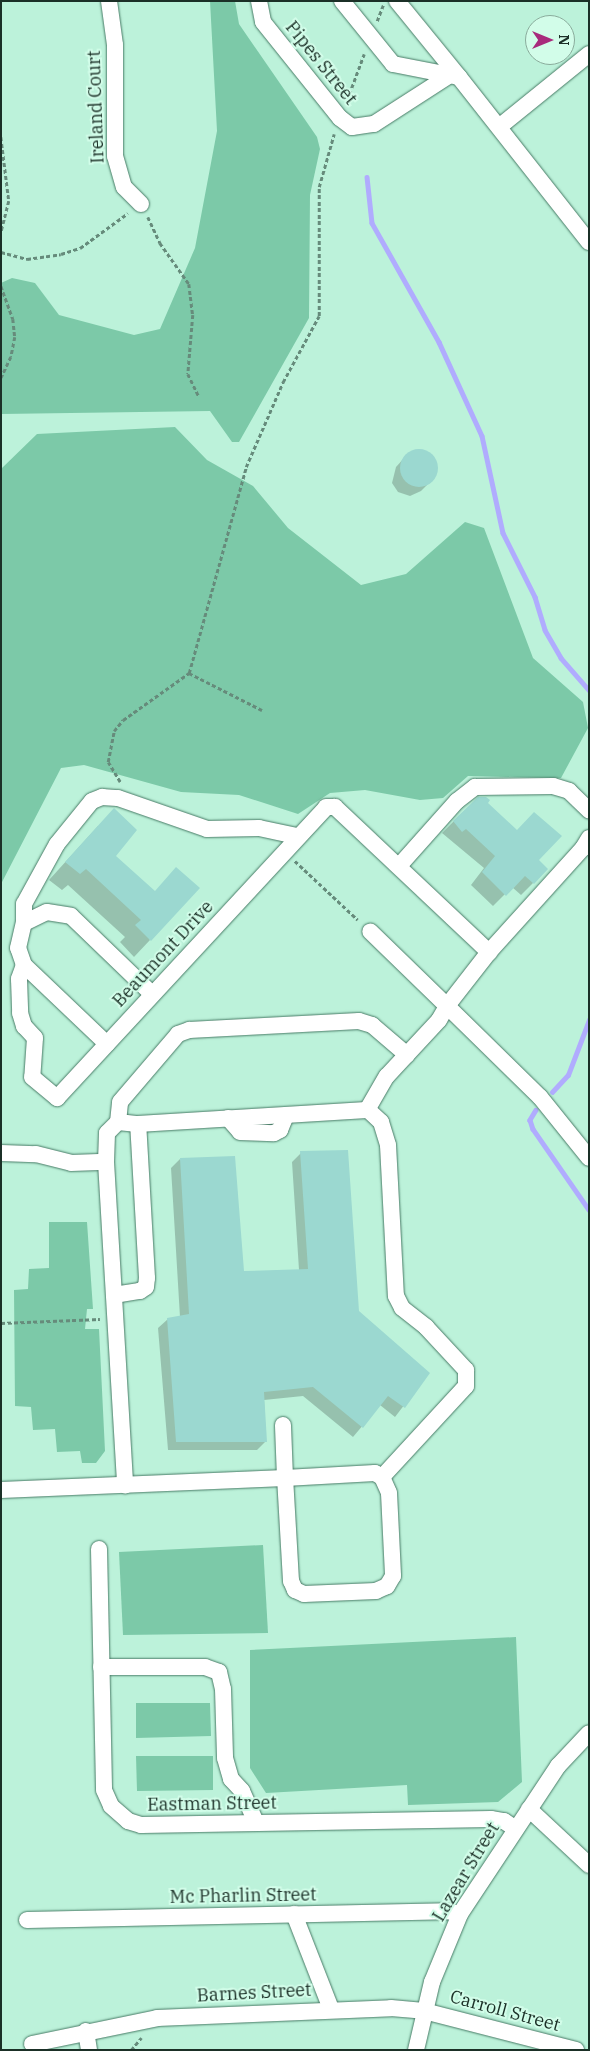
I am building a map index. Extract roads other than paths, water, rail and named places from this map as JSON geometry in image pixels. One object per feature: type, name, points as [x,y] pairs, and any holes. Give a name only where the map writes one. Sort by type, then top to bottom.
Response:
[{"type":"street","name":"Ireland Court","points":[[109,1],[115,45],[115,156],[124,187],[141,204]]},
{"type":"street","name":"Pipes Street","points":[[259,1],[263,22],[340,118],[352,127],[369,126],[453,77]]},
{"type":"street","points":[[342,1],[393,64],[410,70],[432,71],[453,77]]},
{"type":"street","points":[[397,1],[453,77],[499,127],[589,242]]},
{"type":"street","points":[[499,127],[589,54]]},
{"type":"street","points":[[399,866],[457,800],[474,787],[553,786],[569,791],[589,810]]},
{"type":"street","points":[[107,1044],[24,965],[18,948],[24,923],[24,904],[57,844],[92,801],[102,797],[150,807],[190,826],[226,830],[259,828],[298,836]]},
{"type":"street","name":"Beaumont Drive","points":[[24,965],[19,979],[20,1013],[24,1026],[36,1038],[32,1078],[57,1098],[326,807],[335,807],[489,952]]},
{"type":"street","points":[[367,1109],[388,1076],[439,1020],[447,1006],[489,952],[583,848],[589,838]]},
{"type":"street","points":[[24,923],[48,912],[71,916],[152,994]]},
{"type":"street","points":[[370,931],[540,1097],[589,1158]]},
{"type":"street","points":[[125,1485],[106,1162],[107,1133],[118,1122],[120,1102],[178,1034],[189,1030],[358,1021],[372,1025],[407,1055]]},
{"type":"street","points":[[118,1122],[138,1124],[367,1109],[381,1122],[388,1144],[396,1296],[402,1308],[426,1327],[466,1370],[466,1386],[382,1477]]},
{"type":"street","points":[[114,1295],[140,1292],[146,1287],[138,1124]]},
{"type":"street","points":[[1,1153],[36,1154],[71,1163],[106,1162]]},
{"type":"street","points":[[1,1490],[285,1478],[375,1473],[382,1477],[389,1493],[393,1576],[387,1586],[376,1591],[304,1594],[295,1590],[291,1581],[285,1478],[283,1425]]},
{"type":"street","name":"Eastman Street","points":[[99,1549],[104,1790],[116,1811],[128,1821],[141,1825],[492,1819],[504,1821],[516,1829]]},
{"type":"street","points":[[101,1667],[205,1666],[219,1672],[223,1689],[225,1758],[231,1779],[242,1790],[256,1823]]},
{"type":"street","name":"Lazear Street","points":[[416,2050],[424,2010],[440,1959],[460,1914],[558,1766],[589,1734]]},
{"type":"street","points":[[529,1809],[589,1865]]},
{"type":"street","name":"Mc Pharlin Street","points":[[27,1920],[447,1911],[460,1914]]},
{"type":"street","points":[[294,1914],[331,2009]]},
{"type":"street","name":"Barnes Street","points":[[32,2044],[56,2044],[86,2031],[157,2018],[331,2009],[391,2008],[424,2010]]},
{"type":"street","name":"Carroll Street","points":[[424,2010],[576,2050]]},
{"type":"street","points":[[86,2031],[88,2050]]},
{"type":"waterway","points":[[367,177],[372,223],[439,342],[482,436],[503,533],[535,597],[545,630],[561,658],[589,690]]},
{"type":"waterway","points":[[552,1092],[568,1075],[589,1020]]},
{"type":"waterway","points":[[536,1110],[530,1120],[533,1129],[589,1210]]}]
